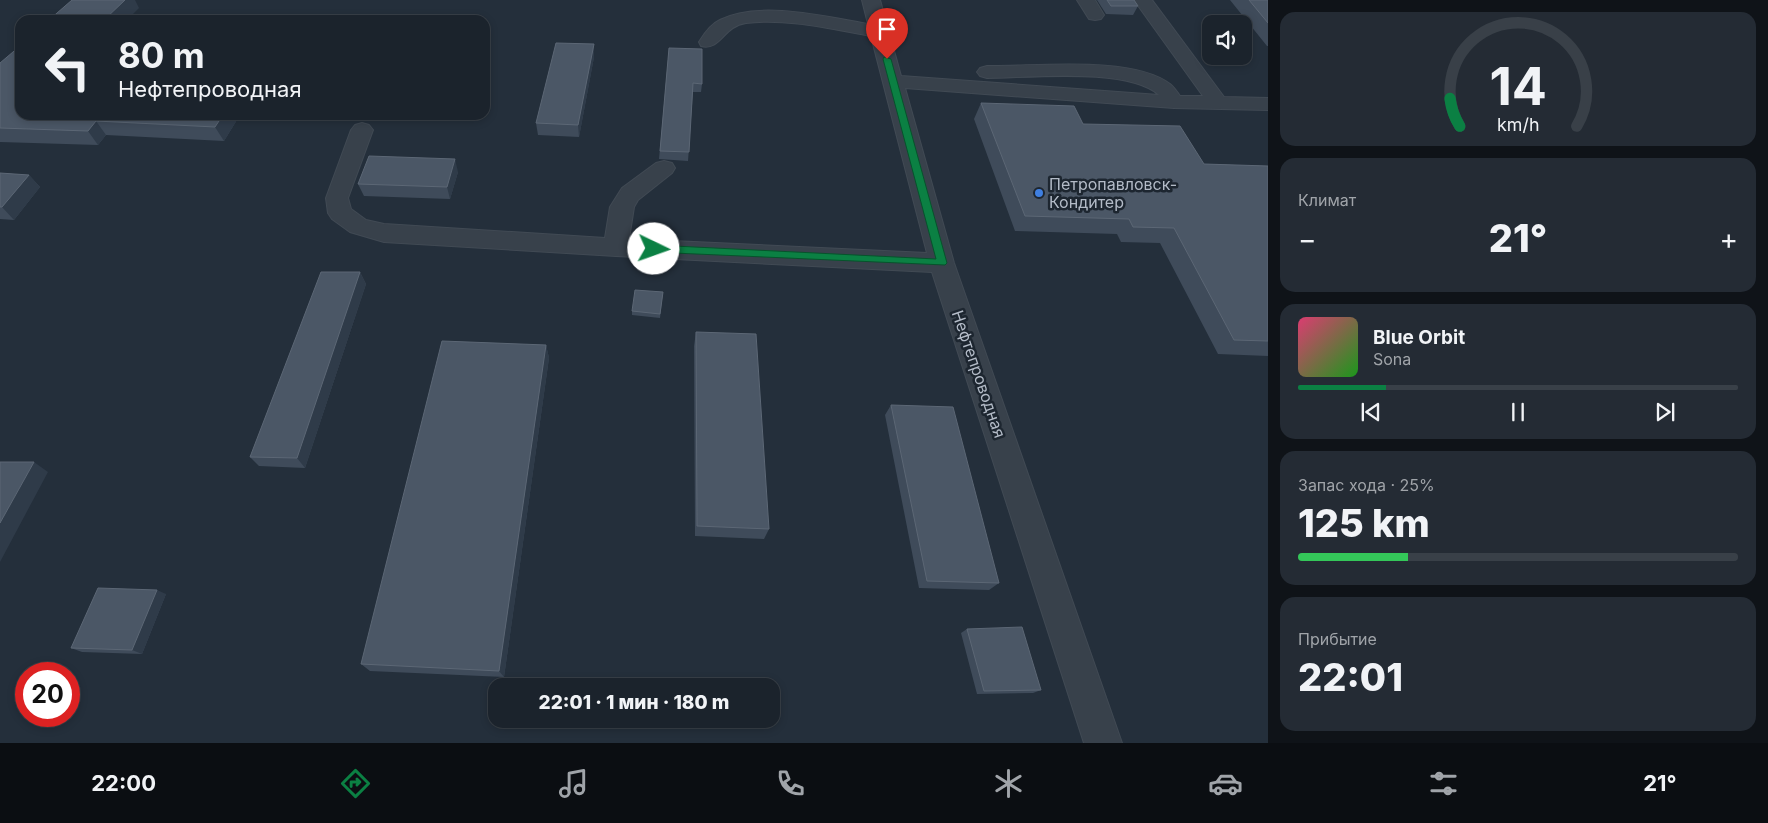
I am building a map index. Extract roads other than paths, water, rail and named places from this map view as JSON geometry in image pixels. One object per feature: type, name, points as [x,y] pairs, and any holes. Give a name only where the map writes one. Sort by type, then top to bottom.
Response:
[{"type":"street","name":"Нефтепроводная","points":[[871,0],[942,263],[1103,743]]},
{"type":"street","points":[[1143,0],[1218,103]]},
{"type":"street","points":[[708,42],[726,24],[751,17],[832,23],[880,32]]},
{"type":"street","points":[[890,70],[1174,102],[1268,104]]},
{"type":"street","points":[[362,130],[336,198],[340,213],[358,226],[384,233],[616,247],[942,263]]},
{"type":"street","points":[[616,247],[622,207],[630,194],[664,168]]},
{"type":"place","name":"Петропавловск- Кондитер","points":[[1039,193]]}]
